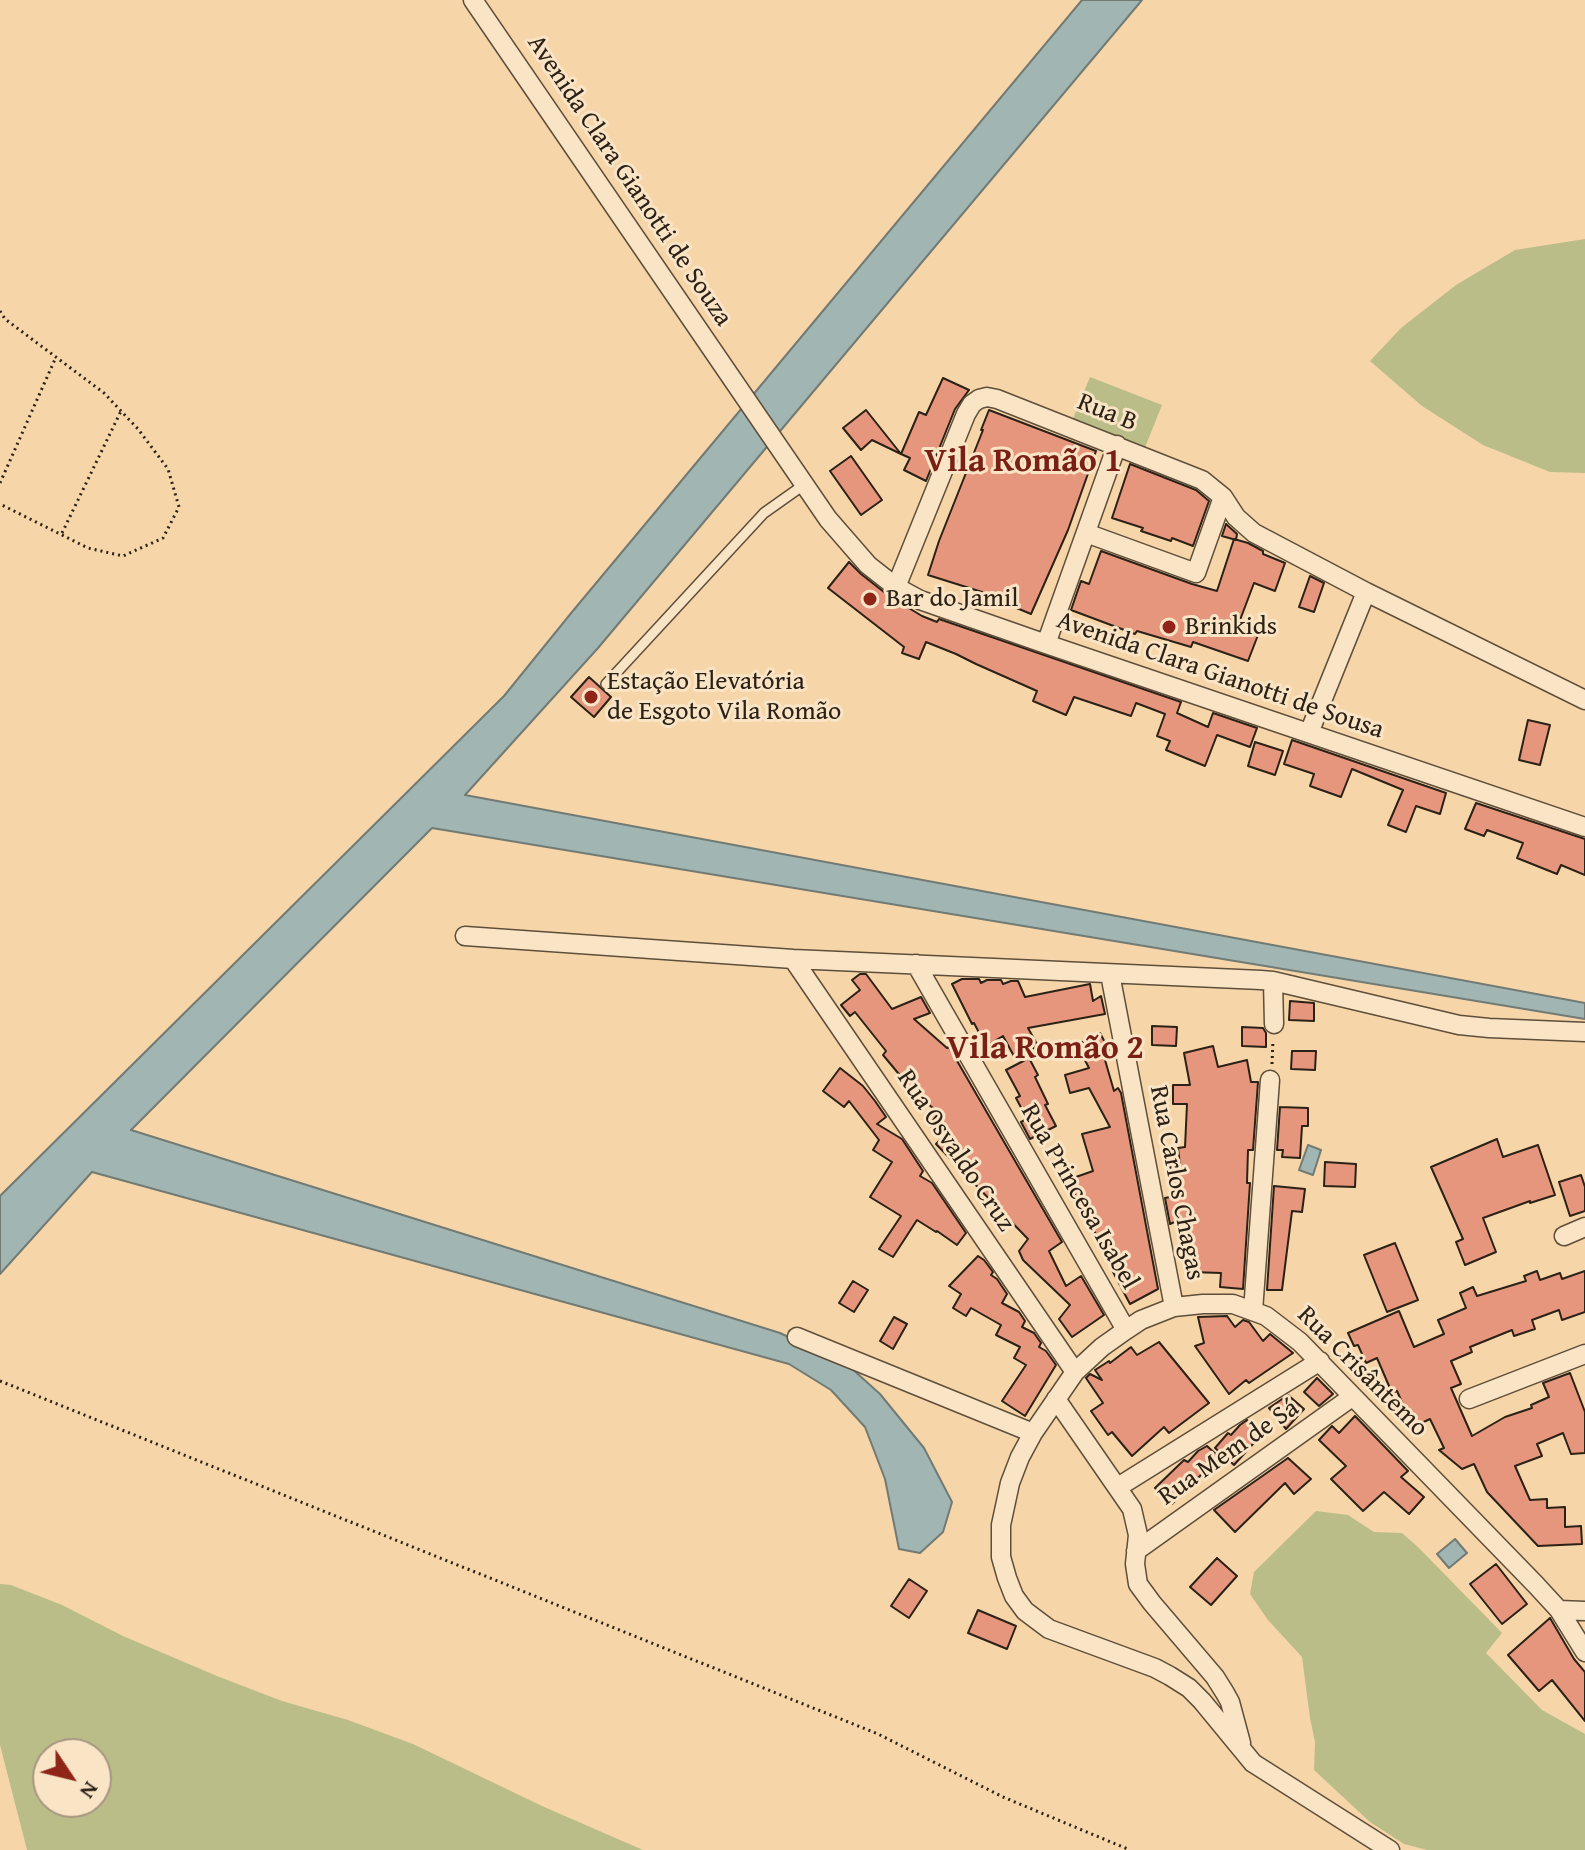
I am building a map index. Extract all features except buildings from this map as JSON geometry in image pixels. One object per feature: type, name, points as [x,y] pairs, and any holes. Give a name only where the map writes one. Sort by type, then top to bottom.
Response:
[{"type":"street","name":"Avenida Clara Gianotti de Souza","points":[[473,0],[741,391]]},
{"type":"street","name":"Avenida Clara Gianotti de Sousa","points":[[741,391],[844,539],[868,565],[896,587],[920,600],[1585,827]]},
{"type":"street","name":"Rua B","points":[[896,587],[966,414],[979,399],[987,397],[1007,401],[1202,480],[1218,492]]},
{"type":"street","points":[[1046,644],[1117,445]]},
{"type":"street","points":[[1086,533],[1196,573],[1218,492]]},
{"type":"street","points":[[1218,492],[1236,517],[1254,533],[1585,700]]},
{"type":"street","points":[[1309,733],[1366,592]]},
{"type":"street","points":[[465,936],[793,959],[1273,981],[1459,1025],[1585,1032]]},
{"type":"street","name":"Rua Osvaldo Cruz","points":[[793,959],[1075,1372]]},
{"type":"street","name":"Rua Princesa Isabel","points":[[916,964],[1126,1330]]},
{"type":"street","name":"Rua Carlos Chagas","points":[[1110,974],[1174,1307]]},
{"type":"street","points":[[1273,981],[1274,1024]]},
{"type":"street","points":[[1253,1311],[1270,1080]]},
{"type":"street","points":[[1564,1236],[1585,1227]]},
{"type":"street","name":"Rua Crisântemo","points":[[1390,1850],[1253,1763],[1189,1688],[1155,1668],[1049,1629],[1025,1611],[1014,1596],[1001,1557],[1001,1525],[1010,1483],[1033,1433],[1075,1372],[1102,1347],[1141,1320],[1174,1307],[1233,1304],[1266,1316],[1320,1361],[1559,1610],[1585,1652]]},
{"type":"street","points":[[797,1337],[1033,1433]]},
{"type":"street","points":[[1469,1399],[1585,1354]]},
{"type":"street","points":[[1118,1487],[1320,1361]]},
{"type":"street","name":"Rua Mem de Sá","points":[[1136,1551],[1352,1397]]},
{"type":"street","points":[[1056,1399],[1132,1509],[1136,1522],[1138,1584],[1215,1677],[1232,1707],[1239,1740],[1253,1763]]},
{"type":"street","points":[[1559,1610],[1585,1611]]},
{"type":"lane","points":[[606,684],[764,513],[805,484]]},
{"type":"path","points":[[0,311],[5,319],[104,393],[138,429],[168,469],[179,507],[163,538],[123,556],[88,548],[0,504]]},
{"type":"path","points":[[0,483],[56,357]]},
{"type":"path","points":[[61,535],[121,411]]},
{"type":"path","points":[[1270,1080],[1274,1024]]},
{"type":"path","points":[[0,1381],[878,1734],[1003,1797],[1130,1850]]},
{"type":"green space","points":[[1585,239],[1585,473],[1550,472],[1483,445],[1422,406],[1370,361],[1401,328],[1456,285],[1515,250]]},
{"type":"green space","points":[[1090,377],[1162,405],[1144,450],[1072,421]]},
{"type":"green space","points":[[1316,1511],[1348,1515],[1374,1532],[1402,1533],[1502,1633],[1486,1653],[1542,1710],[1585,1734],[1585,1850],[1427,1850],[1404,1844],[1370,1822],[1314,1770],[1315,1742],[1302,1657],[1268,1620],[1250,1594],[1254,1572]]},
{"type":"green space","points":[[0,1584],[11,1585],[62,1605],[123,1636],[217,1676],[413,1744],[643,1850],[27,1850],[0,1745]]},
{"type":"shaded area","points":[[1082,0],[1142,0],[598,648],[465,795],[1585,1003],[1585,1019],[432,828],[131,1130],[780,1333],[849,1366],[880,1394],[924,1448],[952,1502],[943,1532],[920,1553],[899,1549],[885,1479],[865,1427],[831,1390],[789,1364],[92,1172],[0,1274],[0,1196],[504,696]]},
{"type":"shaded area","points":[[1308,1145],[1321,1150],[1313,1175],[1299,1170]]},
{"type":"shaded area","points":[[1455,1539],[1467,1553],[1449,1568],[1437,1554]]},
{"type":"place","name":"Bar do Jamil","points":[[870,599]]},
{"type":"place","name":"Brinkids","points":[[1169,627]]},
{"type":"place","name":"Estação Elevatória de Esgoto Vila Romão","points":[[591,697]]},
{"type":"district","name":"Vila Romão 1","points":[[1023,462]]},
{"type":"district","name":"Vila Romão 2","points":[[1045,1049]]}]
